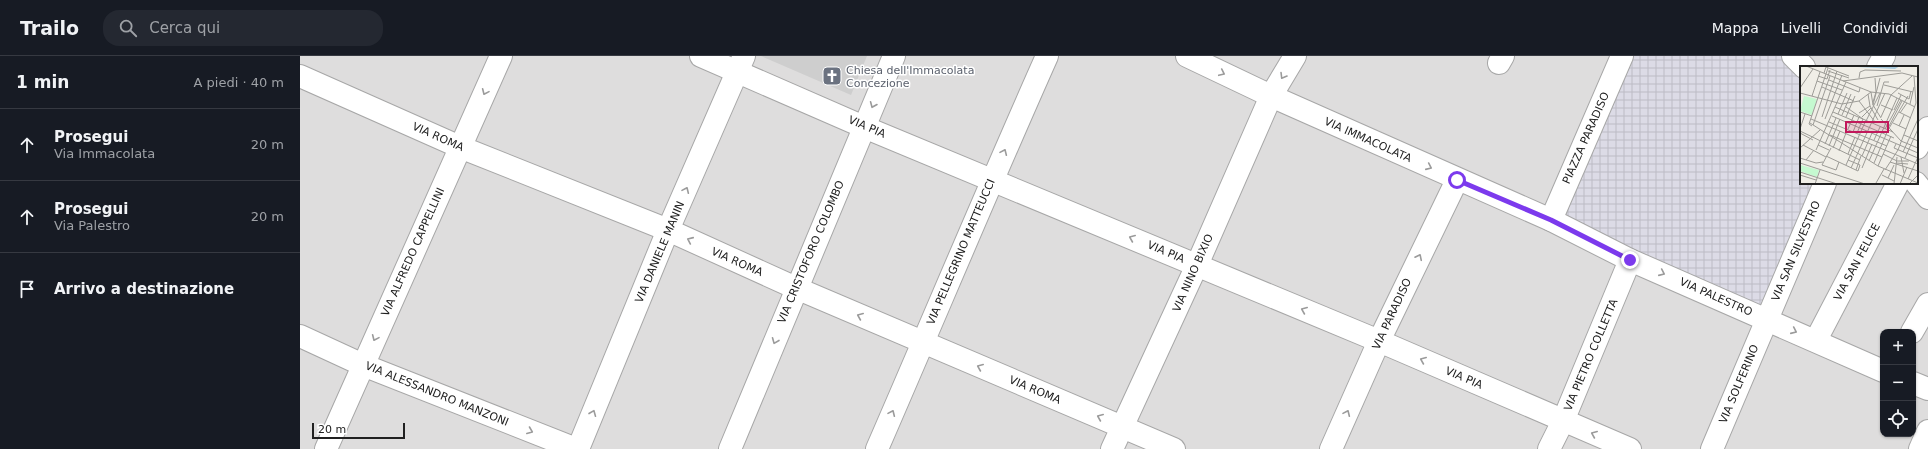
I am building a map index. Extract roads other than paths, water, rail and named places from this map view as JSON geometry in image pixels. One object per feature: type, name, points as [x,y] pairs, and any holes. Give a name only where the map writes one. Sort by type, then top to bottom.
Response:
[{"type":"street","name":"VIA ALFREDO CAPPELLINI","points":[[326,449],[501,56]]},
{"type":"street","name":"VIA PIA","points":[[701,56],[741,63],[864,127],[1379,341],[1630,449]]},
{"type":"street","name":"VIA CRISTOFORO COLOMBO","points":[[730,449],[894,56]]},
{"type":"street","name":"VIA PELLEGRINO MATTEUCCI","points":[[877,449],[924,343],[992,180],[1047,56]]},
{"type":"street","name":"VIA IMMACOLATA","points":[[1187,56],[1271,96],[1457,180],[1551,220]]},
{"type":"street","name":"VIA NINO BIXIO","points":[[1112,449],[1197,265],[1271,96],[1295,56]]},
{"type":"street","name":"PIAZZA PARADISO","points":[[1551,220],[1622,56]]},
{"type":"street","points":[[1793,56],[1803,66]]},
{"type":"street","points":[[1879,66],[1884,56]]},
{"type":"street","name":"VIA DANIELE MANIN","points":[[577,449],[668,230],[741,63]]},
{"type":"street","name":"VIA ROMA","points":[[300,76],[460,147],[668,230],[796,288],[1174,449]]},
{"type":"street","points":[[1918,146],[1928,128]]},
{"type":"street","name":"VIA PARADISO","points":[[1331,449],[1379,341],[1457,180]]},
{"type":"street","name":"VIA SAN SILVESTRO","points":[[1767,319],[1824,184]]},
{"type":"street","name":"VIA SAN FELICE","points":[[1816,340],[1897,184]]},
{"type":"street","points":[[1917,184],[1928,198]]},
{"type":"street","name":"VIA PALESTRO","points":[[1551,220],[1630,260],[1880,369]]},
{"type":"street","name":"VIA PIETRO COLLETTA","points":[[1549,449],[1563,421],[1630,260]]},
{"type":"street","points":[[1914,329],[1928,304]]},
{"type":"street","name":"VIA SOLFERINO","points":[[1712,449],[1767,319]]},
{"type":"street","name":"VIA ALESSANDRO MANZONI","points":[[300,336],[363,365],[577,449]]},
{"type":"street","points":[[1916,384],[1928,389]]},
{"type":"street","points":[[1920,449],[1928,431]]},
{"type":"place","name":"Chiesa dell'Immacolata Concezione","points":[[832,76]]}]
